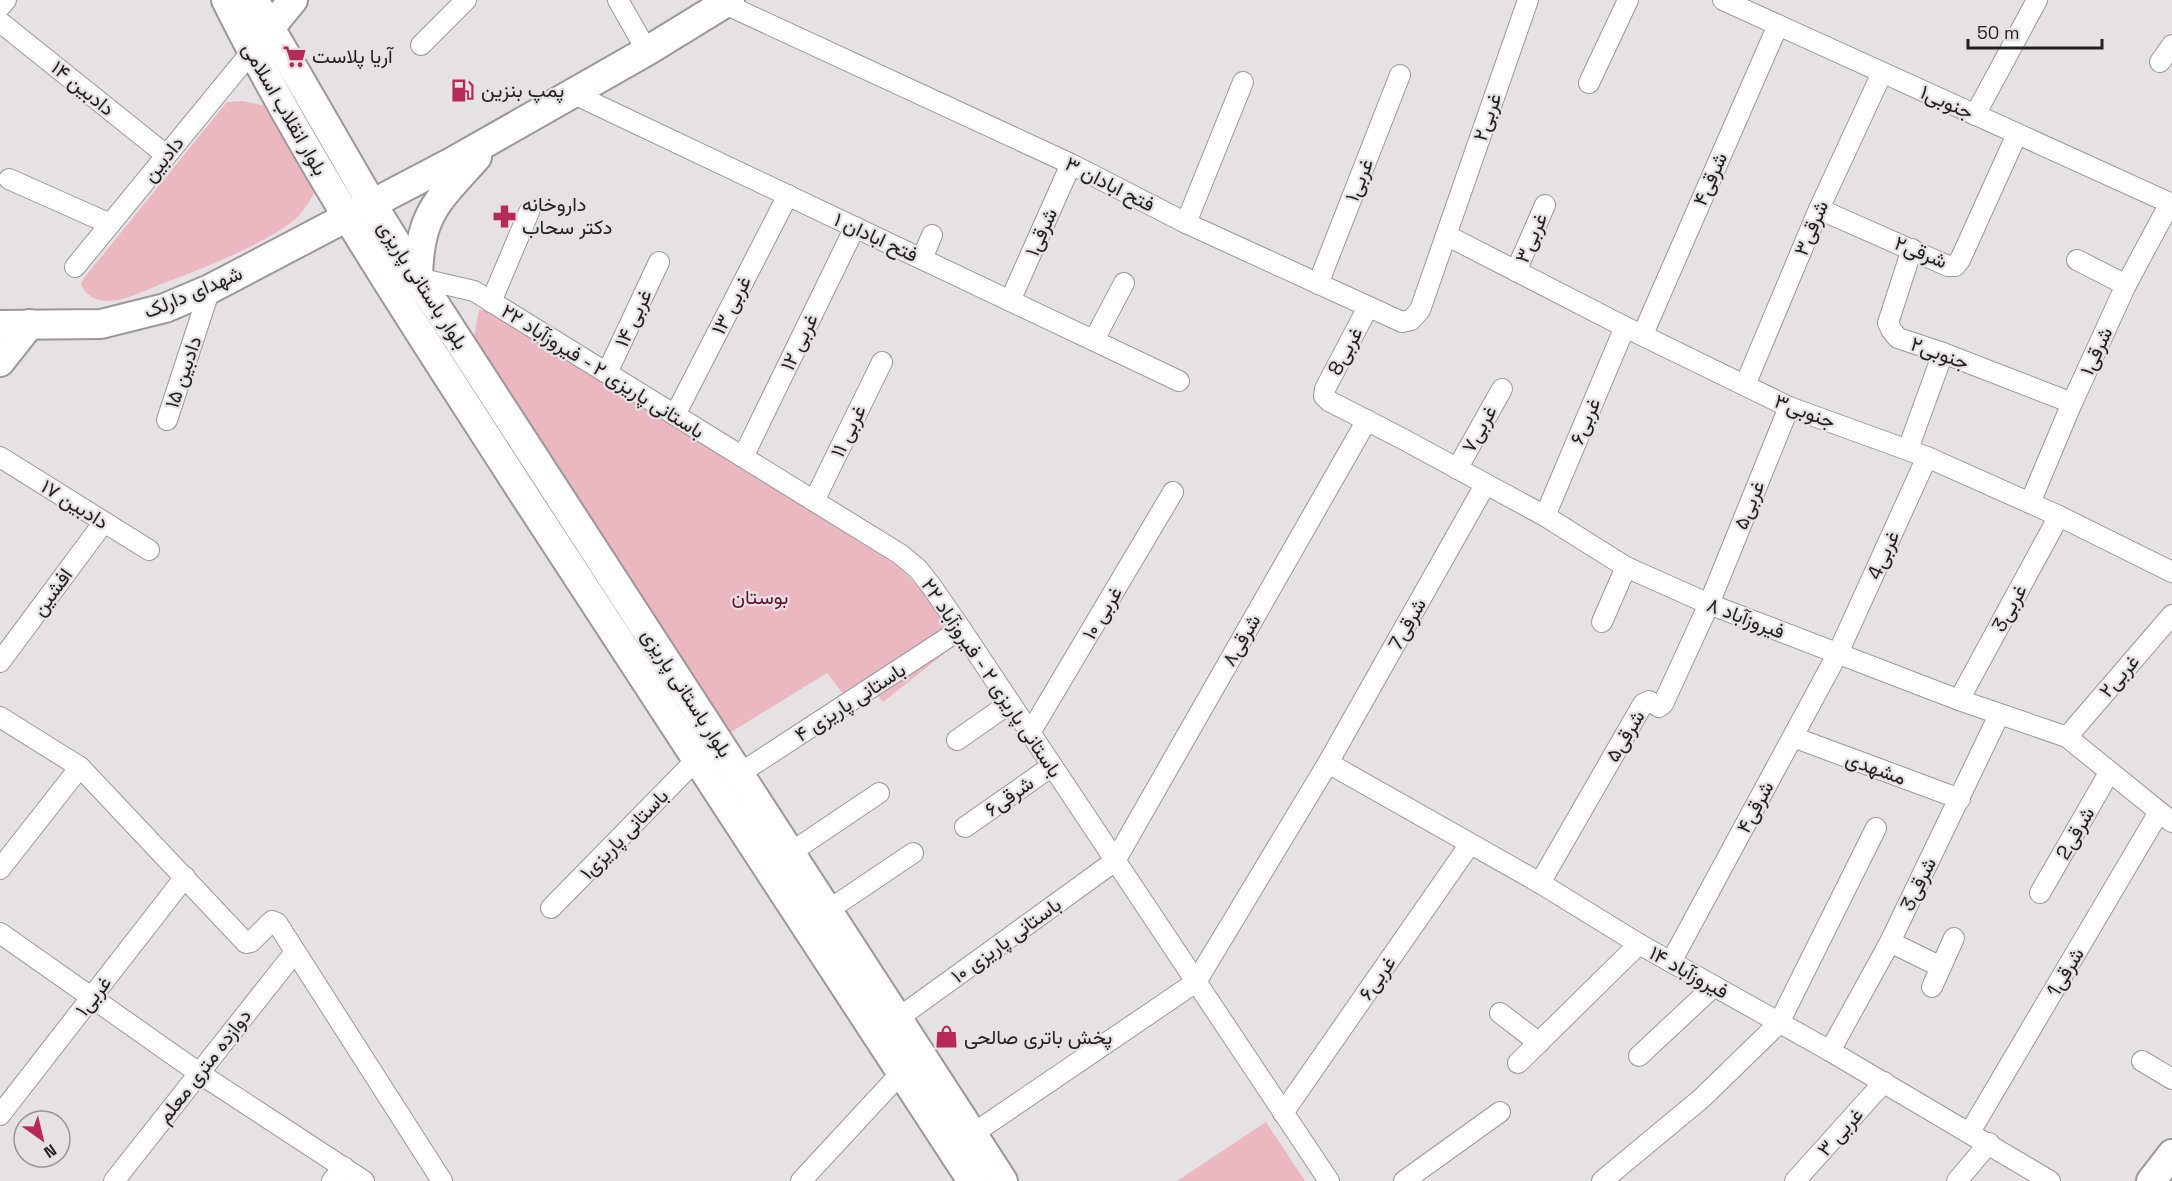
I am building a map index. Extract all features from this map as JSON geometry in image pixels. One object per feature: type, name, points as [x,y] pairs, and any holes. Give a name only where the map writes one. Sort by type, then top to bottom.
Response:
[{"type":"main road","name":"بلوار انقلاب اسلامی","points":[[226,0],[252,51],[347,218]]},
{"type":"main road","name":"بلوار انقلاب اسلامی","points":[[254,0],[372,204]]},
{"type":"main road","points":[[269,29],[294,0]]},
{"type":"main road","name":"شهدای دارلک","points":[[0,325],[101,324],[165,308],[210,289],[347,218],[574,94],[727,2]]},
{"type":"main road","points":[[394,293],[418,278],[418,251],[422,233],[438,200],[493,138]]},
{"type":"main road","name":"بلوار باستانی پاریزی","points":[[372,204],[827,911],[1004,1181]]},
{"type":"main road","name":"بلوار باستانی پاریزی","points":[[347,218],[696,760],[901,1073],[967,1179]]},
{"type":"main road","points":[[0,362],[30,324]]},
{"type":"main road","points":[[2151,1181],[2172,1154]]},
{"type":"street","points":[[0,7],[6,0]]},
{"type":"street","points":[[421,45],[465,0]]},
{"type":"street","points":[[618,0],[647,51]]},
{"type":"street","name":"غربی۲","points":[[1446,235],[1528,0]]},
{"type":"street","points":[[1589,83],[1628,0]]},
{"type":"street","points":[[1975,115],[2037,0]]},
{"type":"street","name":"فتح ابادان ۳","points":[[727,2],[1071,164],[1186,223],[1402,322],[1411,320],[1420,310],[1446,235]]},
{"type":"street","name":"جنوبی۱","points":[[1732,2],[2171,204]]},
{"type":"street","name":"دادبین ۱۴","points":[[0,22],[166,155]]},
{"type":"street","name":"شرقی۴","points":[[1634,330],[1778,25]]},
{"type":"street","points":[[2160,62],[2172,45]]},
{"type":"street","name":"دادبین","points":[[75,267],[252,51]]},
{"type":"street","name":"شرقی۳","points":[[1745,385],[1819,208],[1882,73]]},
{"type":"street","name":"غربی۱","points":[[1318,284],[1400,75]]},
{"type":"street","points":[[1186,223],[1243,82]]},
{"type":"street","name":"فتح ابادان ۱","points":[[574,94],[1179,381]]},
{"type":"street","name":"شرقی۲","points":[[1819,208],[1948,266],[1955,266],[1960,260],[2017,134]]},
{"type":"street","name":"شرقی۱","points":[[1010,301],[1071,164]]},
{"type":"street","points":[[9,179],[110,224]]},
{"type":"street","name":"غربی ۱۳","points":[[675,415],[788,195]]},
{"type":"street","name":"شرقی۱","points":[[2030,503],[2072,402],[2126,285],[2171,204]]},
{"type":"street","name":"غربی۳","points":[[1516,271],[1545,205]]},
{"type":"street","points":[[491,302],[529,212]]},
{"type":"street","name":"غربی ۱۲","points":[[743,457],[855,227]]},
{"type":"street","points":[[922,259],[932,235]]},
{"type":"street","name":"جنوبی۳","points":[[1446,235],[1789,407],[1927,457],[2059,516],[2172,572]]},
{"type":"street","name":"جنوبی۲","points":[[1912,249],[1888,323],[1898,338],[2072,402]]},
{"type":"street","points":[[2077,260],[2126,285]]},
{"type":"street","name":"غربی ۱۴","points":[[608,374],[659,262]]},
{"type":"street","name":"باستانی پاریزی ۲ - فیروزآباد ۲۲","points":[[418,278],[474,291],[900,554],[918,569],[961,629],[1329,1181]]},
{"type":"street","points":[[1094,340],[1124,283]]},
{"type":"street","name":"دادبین ۱۵","points":[[166,420],[210,289]]},
{"type":"street","name":"غربی8","points":[[1324,396],[1368,307]]},
{"type":"street","name":"غربی۶","points":[[1545,516],[1634,330]]},
{"type":"street","points":[[1908,449],[1943,353]]},
{"type":"street","name":"غربی ۱۱","points":[[814,501],[882,362]]},
{"type":"street","name":"غربی۷","points":[[1457,469],[1502,388]]},
{"type":"street","name":"فیروزآباد ۸","points":[[1324,396],[1329,401],[1545,516],[1626,567],[1709,604],[1959,700],[2067,737],[2166,817]]},
{"type":"street","name":"غربی۵","points":[[1709,604],[1789,407]]},
{"type":"street","name":"شرقی۸","points":[[1115,861],[1368,420]]},
{"type":"street","name":"دادبین ۱۷","points":[[0,457],[149,550]]},
{"type":"street","name":"غربی4","points":[[1838,653],[1927,457]]},
{"type":"street","name":"شرقی7","points":[[1196,982],[1328,763],[1485,485]]},
{"type":"street","name":"غربی ۱۰","points":[[1030,733],[1173,492]]},
{"type":"street","name":"غربی3","points":[[1959,700],[2059,516]]},
{"type":"street","name":"افشین","points":[[0,662],[104,522]]},
{"type":"street","points":[[1602,622],[1626,567]]},
{"type":"street","name":"شرقی۵","points":[[1540,883],[1643,704],[1648,701],[1659,707],[1664,704],[1709,604]]},
{"type":"street","name":"غربی۲","points":[[2067,737],[2172,615]]},
{"type":"street","name":"باستانی پاریزی ۴","points":[[739,774],[961,629]]},
{"type":"street","name":"شرقی۴","points":[[1671,962],[1838,653]]},
{"type":"street","points":[[957,740],[1010,703]]},
{"type":"street","name":"شرقی3","points":[[1830,1051],[1890,942],[1999,714]]},
{"type":"street","points":[[0,717],[80,767],[246,943],[251,942],[272,921],[277,923],[442,1181]]},
{"type":"street","name":"مشهدی","points":[[1793,737],[1960,799]]},
{"type":"street","name":"باستانی پاریزی۱","points":[[551,908],[696,760]]},
{"type":"street","name":"فیروزآباد ۱۴","points":[[1328,763],[1540,883],[1671,962],[1884,1082],[2050,1181]]},
{"type":"street","name":"شرقی۶","points":[[965,827],[1052,766]]},
{"type":"street","points":[[0,869],[80,767]]},
{"type":"street","name":"شرقی2","points":[[2040,893],[2109,773]]},
{"type":"street","points":[[790,853],[879,793]]},
{"type":"street","name":"شرقی1","points":[[1970,1132],[2166,817]]},
{"type":"street","points":[[1602,1181],[1702,1098],[1779,1023],[1876,828]]},
{"type":"street","name":"غربی۶","points":[[1284,1113],[1470,844]]},
{"type":"street","points":[[827,911],[913,853]]},
{"type":"street","name":"باستانی پاریزی ۱۰","points":[[897,1019],[1115,861]]},
{"type":"street","name":"غربی۱","points":[[0,1115],[185,877]]},
{"type":"street","points":[[0,933],[338,1174],[364,1181]]},
{"type":"street","points":[[1932,987],[1954,938]]},
{"type":"street","points":[[1890,942],[1941,967]]},
{"type":"street","points":[[1518,1064],[1640,944]]},
{"type":"street","name":"دوازده متری معلم","points":[[114,1181],[295,952]]},
{"type":"street","points":[[974,1133],[1196,982]]},
{"type":"street","points":[[1639,1056],[1714,986]]},
{"type":"street","points":[[1500,1014],[1539,1043]]},
{"type":"street","points":[[2142,1060],[2172,1078]]},
{"type":"street","points":[[801,1181],[901,1073]]},
{"type":"street","name":"غربی ۳","points":[[1795,1181],[1884,1082]]},
{"type":"street","points":[[1404,1181],[1500,1112]]},
{"type":"street","points":[[1957,1181],[1989,1143]]},
{"type":"green space","points":[[243,101],[265,106],[284,117],[321,181],[301,213],[277,232],[244,250],[133,296],[106,301],[89,295],[81,284],[84,278],[227,102]]},
{"type":"green space","name":"بوستان","points":[[479,310],[491,311],[895,564],[930,600],[960,641],[883,702],[869,686],[848,700],[827,673],[728,734],[474,336]]},
{"type":"green space","points":[[1266,1122],[1305,1181],[1177,1181]]},
{"type":"place","name":"آریا پلاست","points":[[294,56]]},
{"type":"place","name":"پمپ بنزین","points":[[463,90]]},
{"type":"place","name":"داروخانه دکتر سحاب","points":[[504,216]]},
{"type":"place","name":"پخش باتری صالحی","points":[[946,1037]]}]
